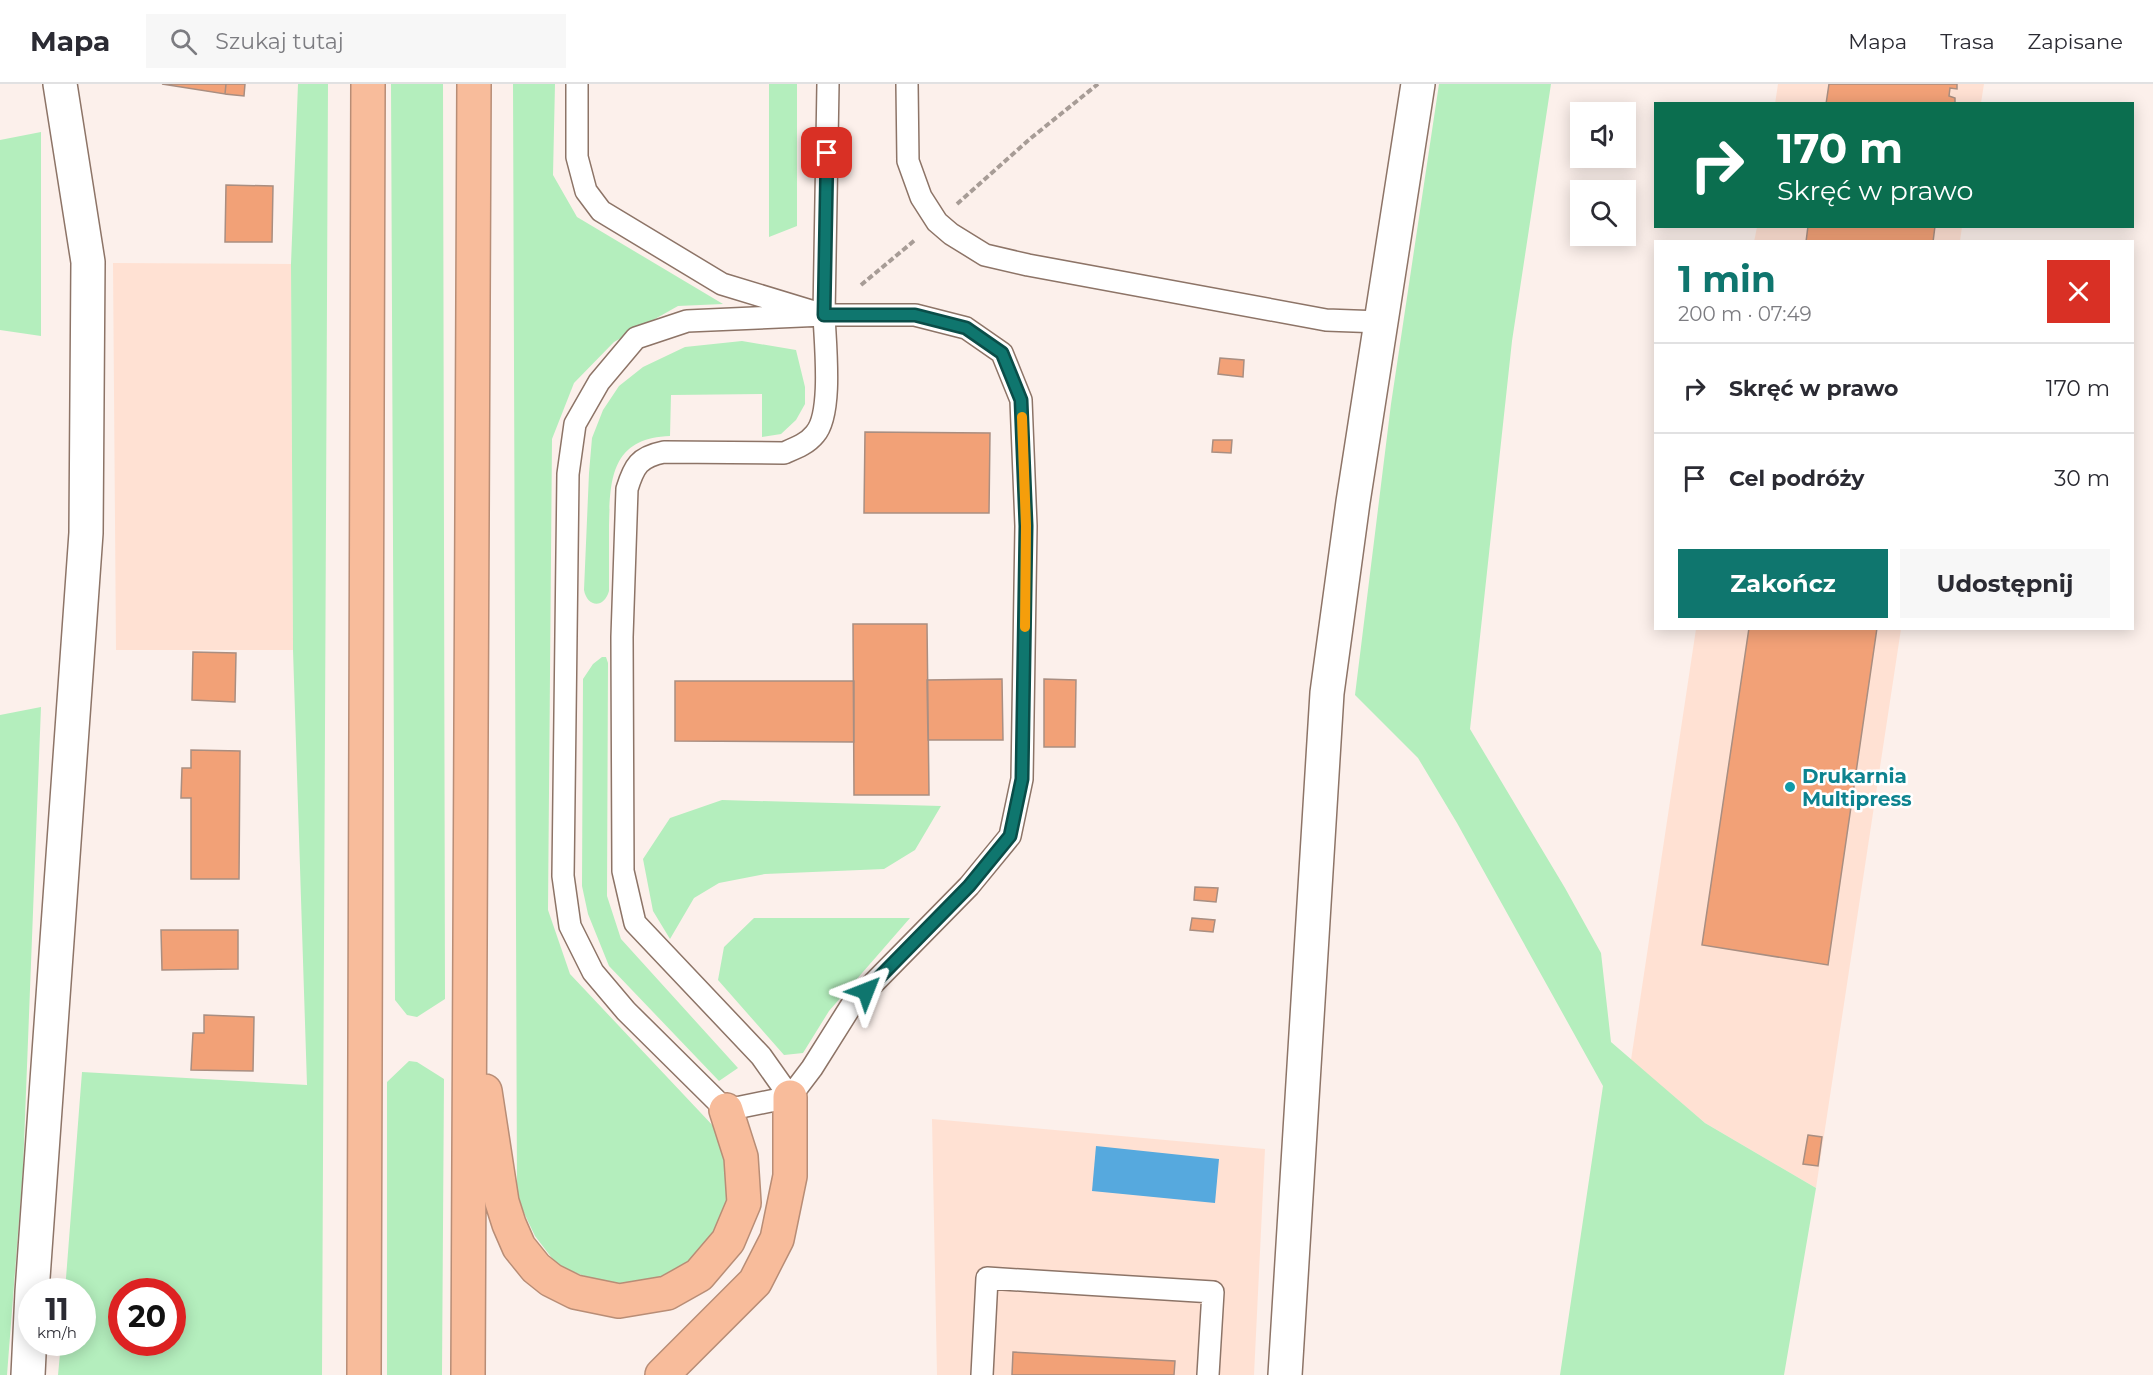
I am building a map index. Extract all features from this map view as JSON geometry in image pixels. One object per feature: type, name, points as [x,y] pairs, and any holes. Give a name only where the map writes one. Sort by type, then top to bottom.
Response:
[{"type":"highway","points":[[364,1375],[368,84]]},
{"type":"highway","points":[[468,1375],[474,84]]},
{"type":"highway","points":[[470,985],[502,1202],[519,1246],[536,1268],[551,1280],[576,1292],[619,1301],[667,1293],[699,1275],[728,1241],[744,1203],[741,1157],[726,1110]]},
{"type":"highway","points":[[662,1375],[755,1282],[777,1239],[790,1176],[790,1097]]},
{"type":"street","points":[[33,1278],[86,533],[88,262],[60,84]]},
{"type":"street","points":[[1285,1375],[1327,693],[1353,502],[1418,84]]},
{"type":"street","points":[[28,1375],[29,1356]]},
{"type":"lane","points":[[577,84],[577,157],[586,191],[601,211],[722,284],[824,315]]},
{"type":"lane","points":[[790,1097],[761,1056],[635,923],[623,871],[622,637],[627,489],[632,471],[642,460],[652,454],[664,452],[784,453],[802,446],[817,433],[827,401],[824,315],[828,84]]},
{"type":"lane","points":[[907,84],[908,161],[921,197],[937,222],[951,234],[985,255],[1326,320],[1381,322]]},
{"type":"lane","points":[[824,315],[915,315],[966,328],[1002,353],[1021,400],[1026,526],[1022,779],[1010,836],[969,886],[851,1006],[812,1068],[790,1097],[726,1110],[626,1011],[593,972],[570,926],[563,876],[568,474],[575,424],[598,382],[636,338],[687,321],[824,315]]},
{"type":"lane","points":[[982,1375],[987,1278],[1213,1292],[1208,1375]]},
{"type":"path","points":[[824,315],[937,222],[1030,138],[1098,84]]},
{"type":"shaded area","points":[[1778,84],[1984,84],[1981,102],[1775,102]]},
{"type":"shaded area","points":[[1757,228],[1962,228],[1960,240],[1754,240]]},
{"type":"shaded area","points":[[113,263],[291,264],[293,650],[116,650]]},
{"type":"shaded area","points":[[1696,630],[1901,630],[1816,1188],[1705,1123],[1631,1060]]},
{"type":"shaded area","points":[[932,1119],[1265,1149],[1254,1375],[937,1375]]},
{"type":"green space","points":[[298,84],[328,84],[322,1375],[58,1375],[60,1356],[96,1356],[96,1278],[66,1278],[82,1072],[307,1085],[293,650],[291,264]]},
{"type":"green space","points":[[391,84],[443,84],[445,999],[417,1017],[407,1015],[395,1000]]},
{"type":"green space","points":[[513,84],[555,84],[553,175],[577,217],[723,304],[678,306],[614,342],[574,383],[552,439],[548,910],[570,974],[716,1129],[733,1178],[723,1220],[698,1256],[653,1282],[605,1284],[558,1266],[535,1236],[517,1198]]},
{"type":"green space","points":[[769,84],[797,84],[797,226],[769,237]]},
{"type":"green space","points":[[1439,84],[1551,84],[1512,341],[1470,729],[1601,953],[1611,1042],[1705,1123],[1816,1188],[1784,1375],[1560,1375],[1603,1086],[1457,823],[1418,758],[1355,695],[1391,404]]},
{"type":"green space","points":[[41,132],[41,336],[0,330],[0,140]]},
{"type":"green space","points":[[742,341],[796,350],[805,387],[805,404],[796,420],[781,434],[762,437],[762,394],[671,395],[670,436],[636,444],[625,453],[613,477],[609,509],[609,591],[603,601],[592,603],[588,600],[584,590],[589,473],[592,438],[603,410],[619,386],[643,367],[685,347]]},
{"type":"green space","points":[[602,657],[606,657],[608,663],[607,896],[621,939],[738,1068],[719,1081],[609,966],[588,914],[582,886],[583,679],[593,664]]},
{"type":"green space","points":[[41,707],[23,1169],[7,1375],[0,1375],[0,715]]},
{"type":"green space","points":[[722,800],[941,806],[915,850],[884,869],[765,874],[719,883],[694,898],[670,939],[653,911],[643,859],[670,818]]},
{"type":"green space","points":[[754,918],[910,918],[829,1011],[803,1053],[784,1055],[718,980],[724,947]]},
{"type":"green space","points":[[409,1061],[417,1062],[444,1079],[442,1375],[387,1375],[387,1082]]},
{"type":"water","points":[[1096,1146],[1219,1159],[1215,1203],[1092,1191]]},
{"type":"building","points":[[162,84],[226,84],[225,94]]},
{"type":"building","points":[[226,84],[245,84],[244,96],[225,94]]},
{"type":"building","points":[[1829,84],[1957,84],[1957,89],[1950,88],[1949,96],[1955,98],[1955,102],[1826,102]]},
{"type":"building","points":[[226,185],[273,186],[272,242],[225,242]]},
{"type":"building","points":[[1808,228],[1935,228],[1933,240],[1806,240]]},
{"type":"building","points":[[1220,358],[1244,360],[1243,377],[1218,374]]},
{"type":"building","points":[[865,432],[990,433],[989,513],[864,513]]},
{"type":"building","points":[[1213,440],[1232,440],[1231,453],[1212,452]]},
{"type":"building","points":[[853,624],[927,624],[929,795],[854,795]]},
{"type":"building","name":"Drukarnia Multipress","points":[[1749,630],[1877,630],[1828,965],[1702,945]]},
{"type":"building","points":[[193,652],[236,653],[235,702],[192,700]]},
{"type":"building","points":[[1002,679],[1003,740],[928,740],[927,680]]},
{"type":"building","points":[[1044,679],[1076,680],[1075,747],[1044,747]]},
{"type":"building","points":[[675,681],[854,681],[854,742],[675,741]]},
{"type":"building","points":[[191,750],[240,751],[239,879],[191,879],[191,798],[181,798],[182,768],[191,768]]},
{"type":"building","points":[[1195,887],[1218,888],[1216,902],[1194,900]]},
{"type":"building","points":[[1192,918],[1215,920],[1213,932],[1190,930]]},
{"type":"building","points":[[161,930],[238,930],[238,969],[162,970]]},
{"type":"building","points":[[204,1015],[254,1017],[253,1071],[191,1070],[193,1033],[204,1033]]},
{"type":"building","points":[[1808,1135],[1822,1137],[1818,1166],[1803,1164]]},
{"type":"building","points":[[1013,1352],[1175,1361],[1174,1375],[1012,1375]]},
{"type":"slow traffic","points":[[1022,417],[1026,526],[1025,627]]},
{"type":"place","name":"Drukarnia Multipress","points":[[1790,787]]},
{"type":"route","points":[[827,153],[824,315],[915,315],[966,328],[1002,353],[1021,400],[1026,526],[1022,779],[1010,836],[969,886],[866,991]]}]
